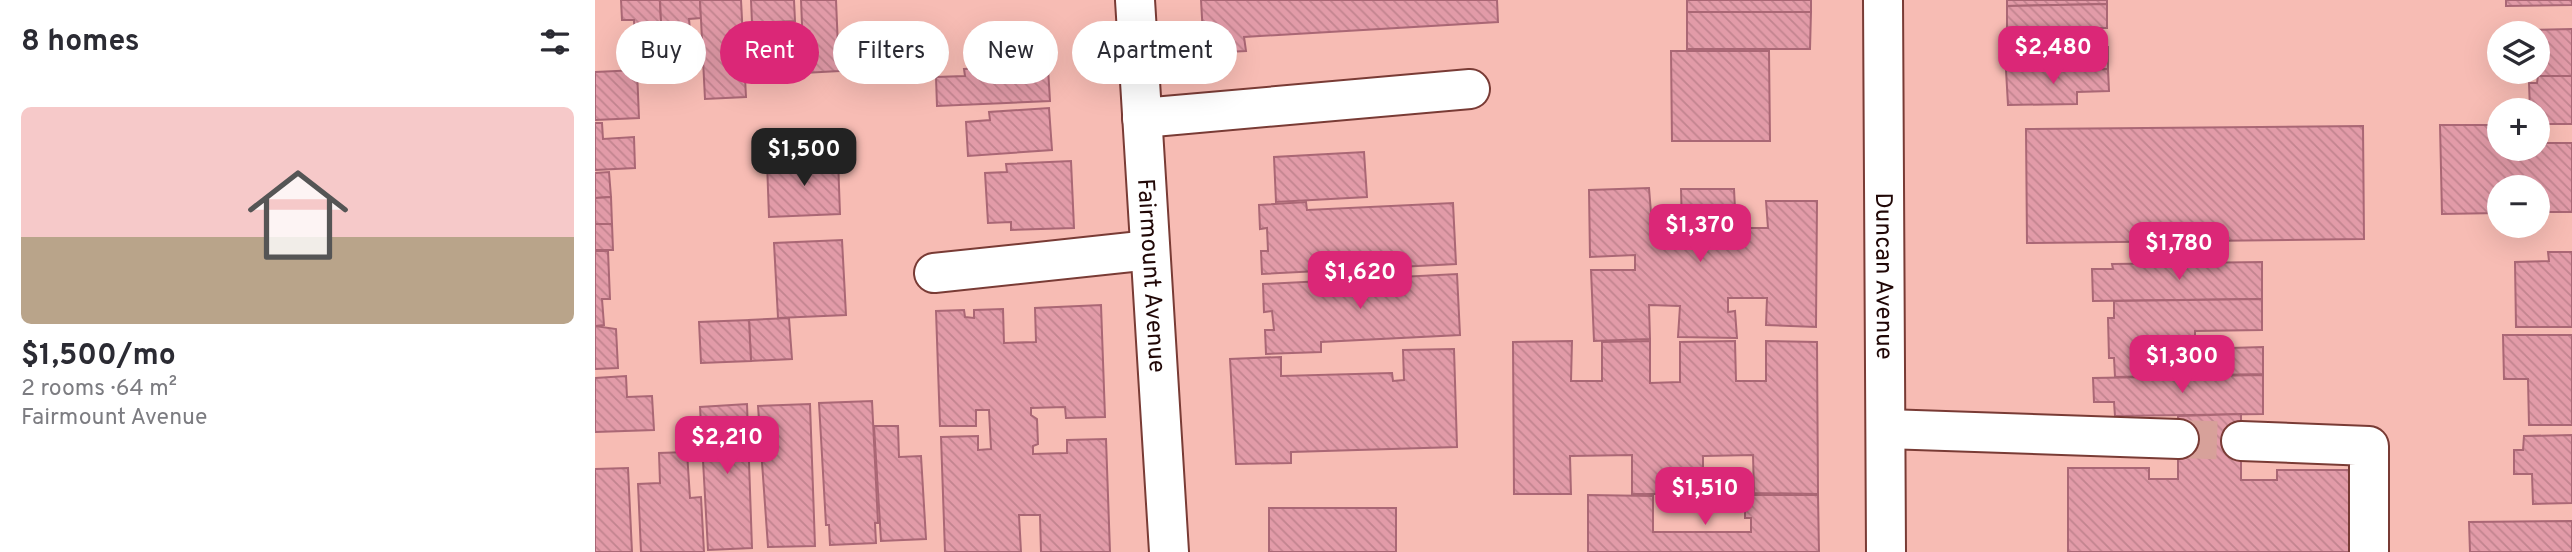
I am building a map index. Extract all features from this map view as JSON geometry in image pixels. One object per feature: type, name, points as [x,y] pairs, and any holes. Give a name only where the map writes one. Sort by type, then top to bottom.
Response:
[{"type":"street","name":"Fairmount Avenue","points":[[1135,0],[1169,552]]},
{"type":"street","name":"Duncan Avenue","points":[[1884,0],[1886,552]]},
{"type":"street","points":[[1142,118],[1470,89]]},
{"type":"street","points":[[934,273],[1150,250]]},
{"type":"street","points":[[1886,429],[2179,439]]},
{"type":"street","points":[[2241,441],[2369,446],[2369,552]]},
{"type":"building","points":[[621,0],[660,0],[661,21],[622,20]]},
{"type":"building","points":[[660,0],[700,0],[701,18],[689,21],[661,21]]},
{"type":"building","points":[[700,0],[741,0],[742,21],[720,21],[720,84],[745,84],[746,97],[705,99],[706,21],[701,21]]},
{"type":"building","points":[[751,0],[794,0],[795,21],[752,21]]},
{"type":"building","points":[[801,0],[836,0],[837,21],[833,21],[833,71],[819,72],[819,21],[802,21]]},
{"type":"building","points":[[1201,0],[1497,0],[1498,22],[1244,37],[1246,51],[1237,51],[1237,21],[1202,21]]},
{"type":"building","points":[[1687,0],[1811,0],[1811,12],[1687,12]]},
{"type":"building","points":[[2007,0],[2107,0],[2107,4],[2007,6]]},
{"type":"building","points":[[2506,0],[2572,0],[2572,5],[2506,6]]},
{"type":"building","points":[[2107,4],[2107,28],[2092,28],[2091,36],[2007,37],[2007,6]]},
{"type":"building","points":[[1687,12],[1811,12],[1810,49],[1687,49]]},
{"type":"building","points":[[2572,29],[2572,76],[2550,76],[2550,30]]},
{"type":"building","points":[[2091,36],[2091,47],[2108,47],[2108,69],[2006,70],[2007,37]]},
{"type":"building","points":[[1671,51],[1769,51],[1770,141],[1672,141]]},
{"type":"building","points":[[2108,69],[2109,91],[2077,92],[2077,104],[2008,105],[2006,70]]},
{"type":"building","points":[[616,71],[616,84],[638,84],[639,118],[595,120],[595,72]]},
{"type":"building","points":[[963,76],[963,84],[1049,84],[1050,101],[937,106],[936,84],[949,84],[949,77]]},
{"type":"building","points":[[2550,76],[2572,76],[2572,124],[2550,124],[2550,98],[2530,98],[2529,84],[2550,84]]},
{"type":"building","points":[[1049,108],[1052,150],[968,156],[966,122],[990,120],[989,112]]},
{"type":"building","points":[[595,123],[602,123],[603,139],[634,137],[635,168],[595,170]]},
{"type":"building","points":[[2440,125],[2487,125],[2487,161],[2550,161],[2550,143],[2572,143],[2572,212],[2550,212],[2550,175],[2487,175],[2487,213],[2442,214]]},
{"type":"building","points":[[2363,126],[2364,239],[2027,243],[2026,129]]},
{"type":"building","points":[[1364,152],[1367,197],[1276,202],[1274,157]]},
{"type":"building","points":[[838,159],[840,214],[769,217],[767,162]]},
{"type":"building","points":[[1071,161],[1074,228],[1011,230],[1011,222],[988,223],[985,173],[1007,172],[1006,164]]},
{"type":"building","points":[[609,172],[611,197],[595,198],[595,173]]},
{"type":"building","points":[[1649,188],[1652,225],[1682,225],[1681,189],[1734,189],[1736,228],[1768,228],[1766,201],[1817,201],[1816,327],[1766,325],[1767,298],[1728,298],[1728,312],[1735,311],[1737,338],[1678,337],[1680,306],[1649,305],[1650,339],[1594,341],[1591,270],[1635,270],[1635,255],[1590,257],[1589,190]]},
{"type":"building","points":[[611,197],[612,224],[595,225],[595,198]]},
{"type":"building","points":[[1306,202],[1307,210],[1453,203],[1456,264],[1262,274],[1261,251],[1268,251],[1267,228],[1260,229],[1259,205]]},
{"type":"building","points":[[595,224],[612,224],[613,250],[595,250]]},
{"type":"building","points":[[842,240],[846,315],[778,318],[774,243]]},
{"type":"building","points":[[595,251],[608,251],[610,299],[602,299],[604,325],[595,326]]},
{"type":"building","points":[[2548,252],[2572,252],[2572,327],[2516,327],[2515,262],[2549,261]]},
{"type":"building","points":[[2262,262],[2262,299],[2093,301],[2092,269],[2113,269],[2112,264]]},
{"type":"building","points":[[1457,274],[1460,335],[1321,342],[1321,352],[1266,354],[1265,330],[1274,330],[1272,311],[1264,312],[1263,284]]},
{"type":"building","points":[[2262,299],[2262,330],[2195,331],[2195,349],[2263,347],[2263,374],[2115,377],[2114,358],[2109,358],[2108,318],[2114,318],[2114,301]]},
{"type":"building","points":[[1101,305],[1105,417],[1066,418],[1065,407],[1031,408],[1031,415],[1037,419],[1038,444],[1033,446],[1033,454],[1067,453],[1067,440],[1106,439],[1110,552],[1041,552],[1040,515],[1019,515],[1021,552],[945,552],[941,437],[978,436],[978,450],[991,449],[989,410],[976,410],[976,426],[940,426],[936,311],[964,310],[965,317],[974,318],[974,310],[1003,309],[1004,343],[1036,342],[1035,308]]},
{"type":"building","points":[[789,318],[792,359],[751,361],[749,320]]},
{"type":"building","points":[[749,320],[751,361],[701,363],[699,322]]},
{"type":"building","points":[[595,326],[616,329],[618,368],[595,369]]},
{"type":"building","points":[[2503,335],[2572,335],[2572,425],[2529,425],[2528,379],[2504,379]]},
{"type":"building","points":[[1572,341],[1571,381],[1602,381],[1602,342],[1650,341],[1650,383],[1680,382],[1680,342],[1735,341],[1736,381],[1766,381],[1766,341],[1817,342],[1818,494],[1754,493],[1753,455],[1703,456],[1703,494],[1632,494],[1632,455],[1570,456],[1571,494],[1514,494],[1513,342]]},
{"type":"building","points":[[1454,349],[1457,447],[1291,452],[1291,463],[1236,464],[1230,359],[1281,357],[1281,376],[1392,373],[1393,381],[1404,380],[1403,350]]},
{"type":"building","points":[[2263,375],[2263,414],[2115,416],[2114,402],[2094,402],[2093,378]]},
{"type":"building","points":[[626,376],[627,397],[652,396],[654,430],[595,432],[595,378]]},
{"type":"building","points":[[872,401],[878,523],[875,523],[876,543],[830,545],[829,525],[826,525],[819,403]]},
{"type":"building","points":[[747,404],[752,548],[708,550],[700,407]]},
{"type":"building","points":[[810,404],[815,546],[768,547],[758,406]]},
{"type":"building","points":[[2241,414],[2241,480],[2277,480],[2277,470],[2354,470],[2354,552],[2068,552],[2068,468],[2149,468],[2149,479],[2178,479],[2178,416]]},
{"type":"building","points":[[874,426],[898,426],[899,457],[921,456],[926,539],[881,541]]},
{"type":"building","points":[[2572,435],[2572,503],[2533,504],[2532,474],[2514,474],[2514,450],[2523,450],[2524,436]]},
{"type":"building","points":[[687,452],[690,498],[701,497],[704,552],[641,552],[638,484],[660,483],[659,453]]},
{"type":"building","points":[[628,468],[632,552],[595,552],[595,469]]},
{"type":"building","points":[[1588,495],[1653,496],[1653,532],[1751,532],[1751,518],[1745,518],[1745,495],[1818,495],[1819,552],[1588,552]]},
{"type":"building","points":[[1269,508],[1396,508],[1396,552],[1269,552]]},
{"type":"building","points":[[2572,521],[2572,552],[2470,552],[2469,522]]},
{"type":"tunnel","points":[[2179,439],[2241,441]]}]
